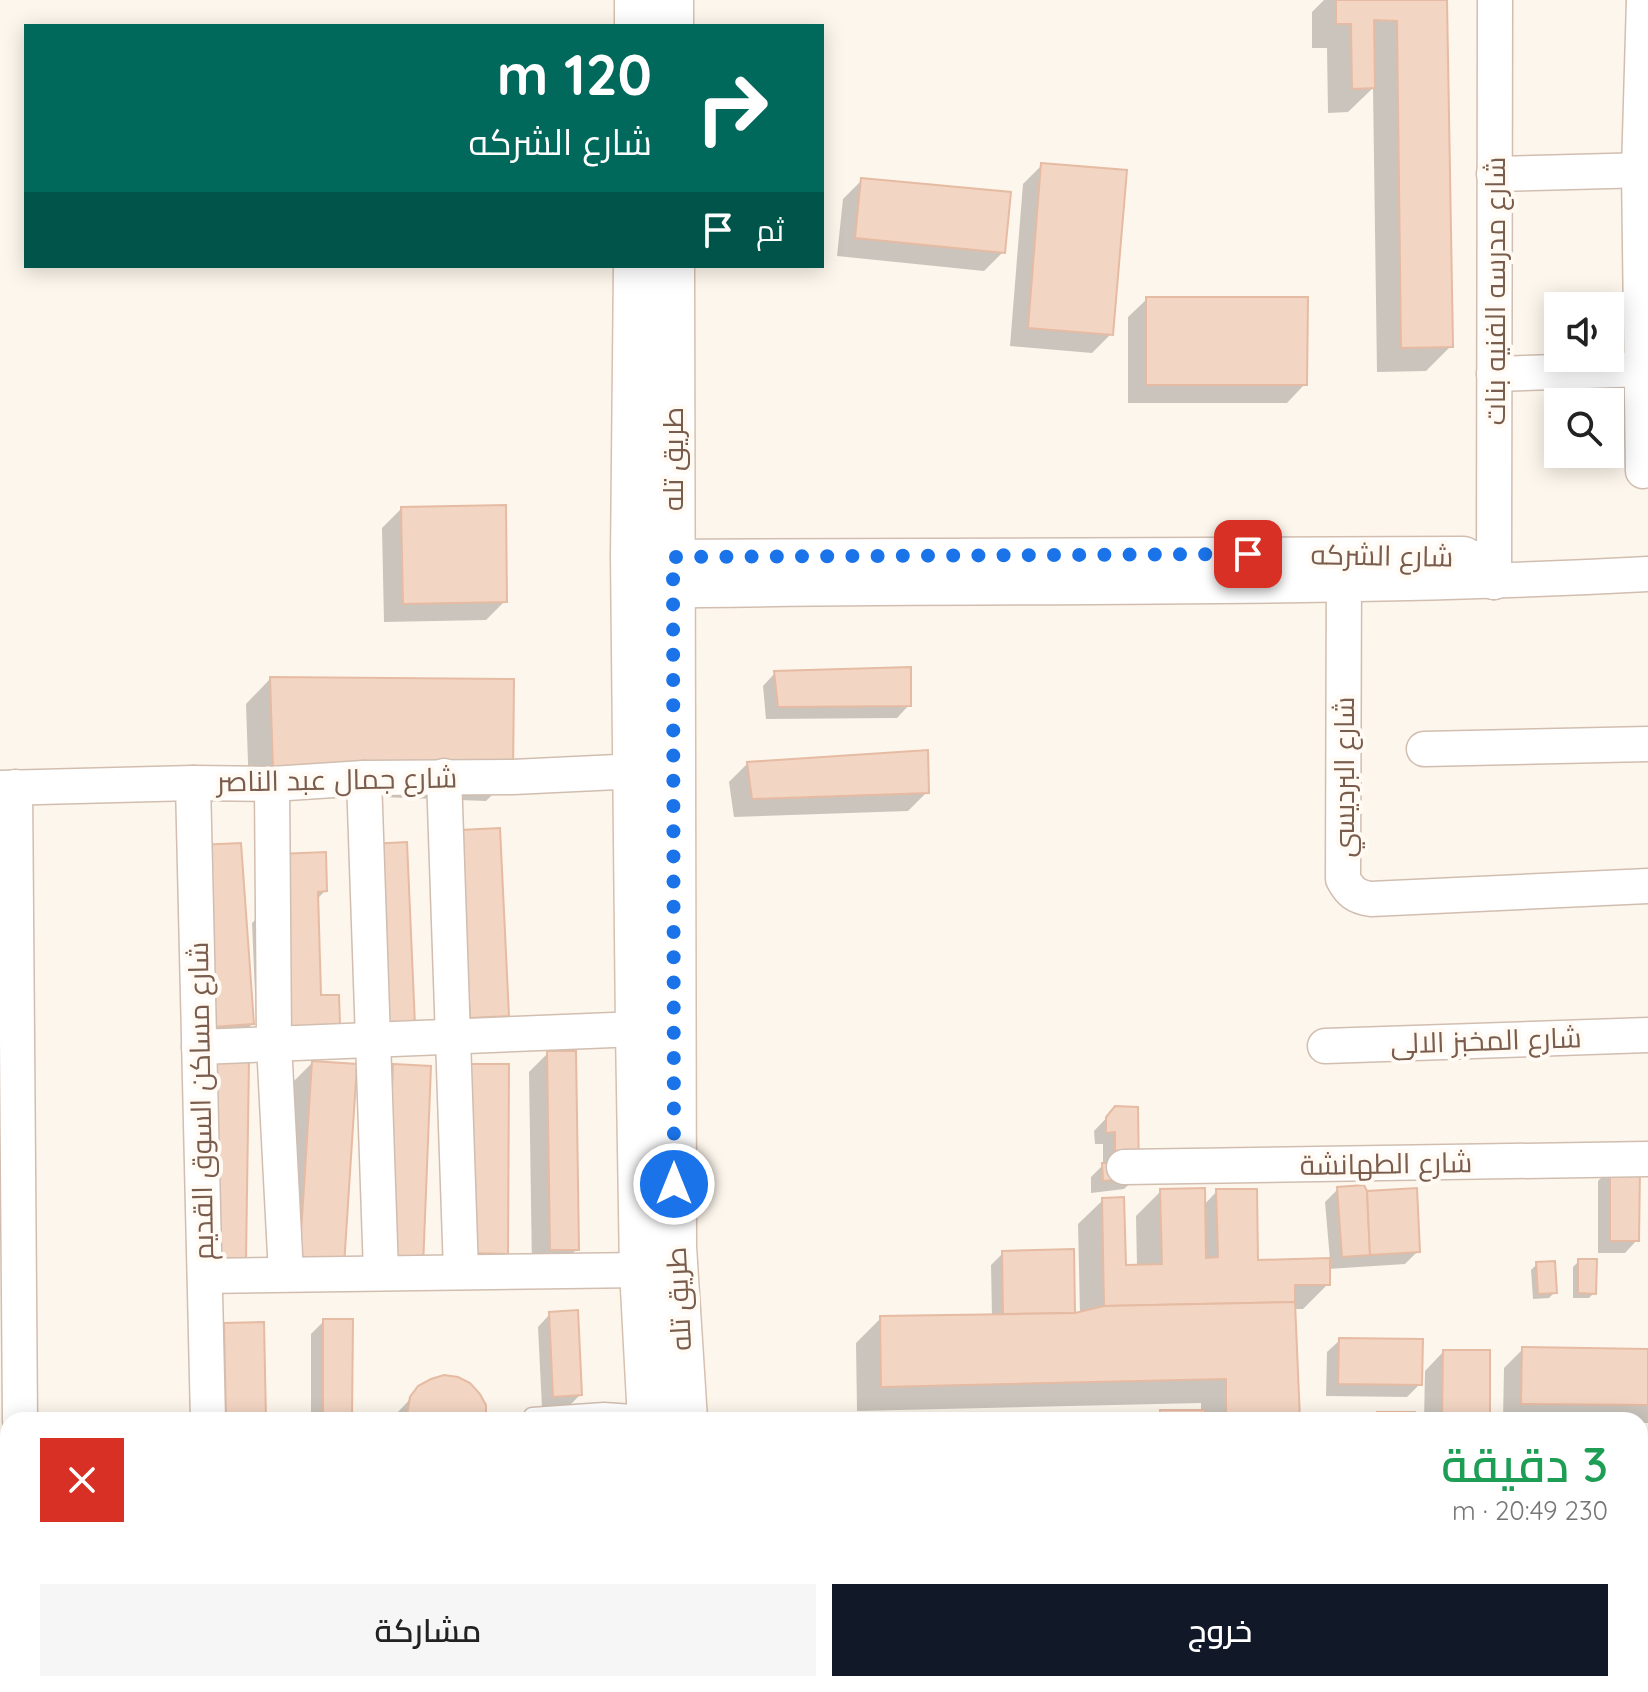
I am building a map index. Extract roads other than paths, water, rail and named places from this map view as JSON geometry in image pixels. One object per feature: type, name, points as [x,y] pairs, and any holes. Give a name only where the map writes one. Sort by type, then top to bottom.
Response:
[{"type":"main road","points":[[637,0],[637,24]]},
{"type":"main road","points":[[671,0],[671,24]]},
{"type":"main road","name":"طريق تله","points":[[636,268],[653,574],[655,770],[674,1247],[661,1412]]},
{"type":"main road","name":"طريق تله","points":[[653,574],[672,268]]},
{"type":"main road","name":"طريق تله","points":[[655,770],[638,1029],[642,1270],[660,1412]]},
{"type":"street","name":"شارع مدرسه الفنيه بنات","points":[[1494,582],[1495,0]]},
{"type":"street","points":[[1643,471],[1644,0]]},
{"type":"street","points":[[1494,174],[1644,170]]},
{"type":"street","points":[[1494,374],[1644,369]]},
{"type":"street","name":"شارع الشركه","points":[[653,574],[1344,569],[1464,554],[1477,560],[1494,582],[1648,574]]},
{"type":"street","name":"شارع البرديسي","points":[[1344,569],[1343,879],[1349,890],[1359,897],[1371,899],[1648,886]]},
{"type":"street","points":[[1424,749],[1648,744]]},
{"type":"street","name":"شارع جمال عبد الناصر","points":[[7,787],[272,784],[364,778],[513,777],[655,770]]},
{"type":"street","points":[[444,776],[461,1272]]},
{"type":"street","points":[[364,778],[381,1273]]},
{"type":"street","name":"شارع مساكن السوق القديم","points":[[193,783],[208,1412]]},
{"type":"street","points":[[272,784],[274,1044],[286,1274]]},
{"type":"street","points":[[7,787],[10,1343],[19,1412]]},
{"type":"street","points":[[199,1047],[638,1029]]},
{"type":"street","name":"شارع المخبز الالى","points":[[1325,1046],[1648,1035]]},
{"type":"street","name":"شارع الطهانشة","points":[[1124,1167],[1648,1159]]},
{"type":"street","points":[[205,1276],[642,1270]]},
{"type":"lane","points":[[590,1412],[612,1412]]}]
